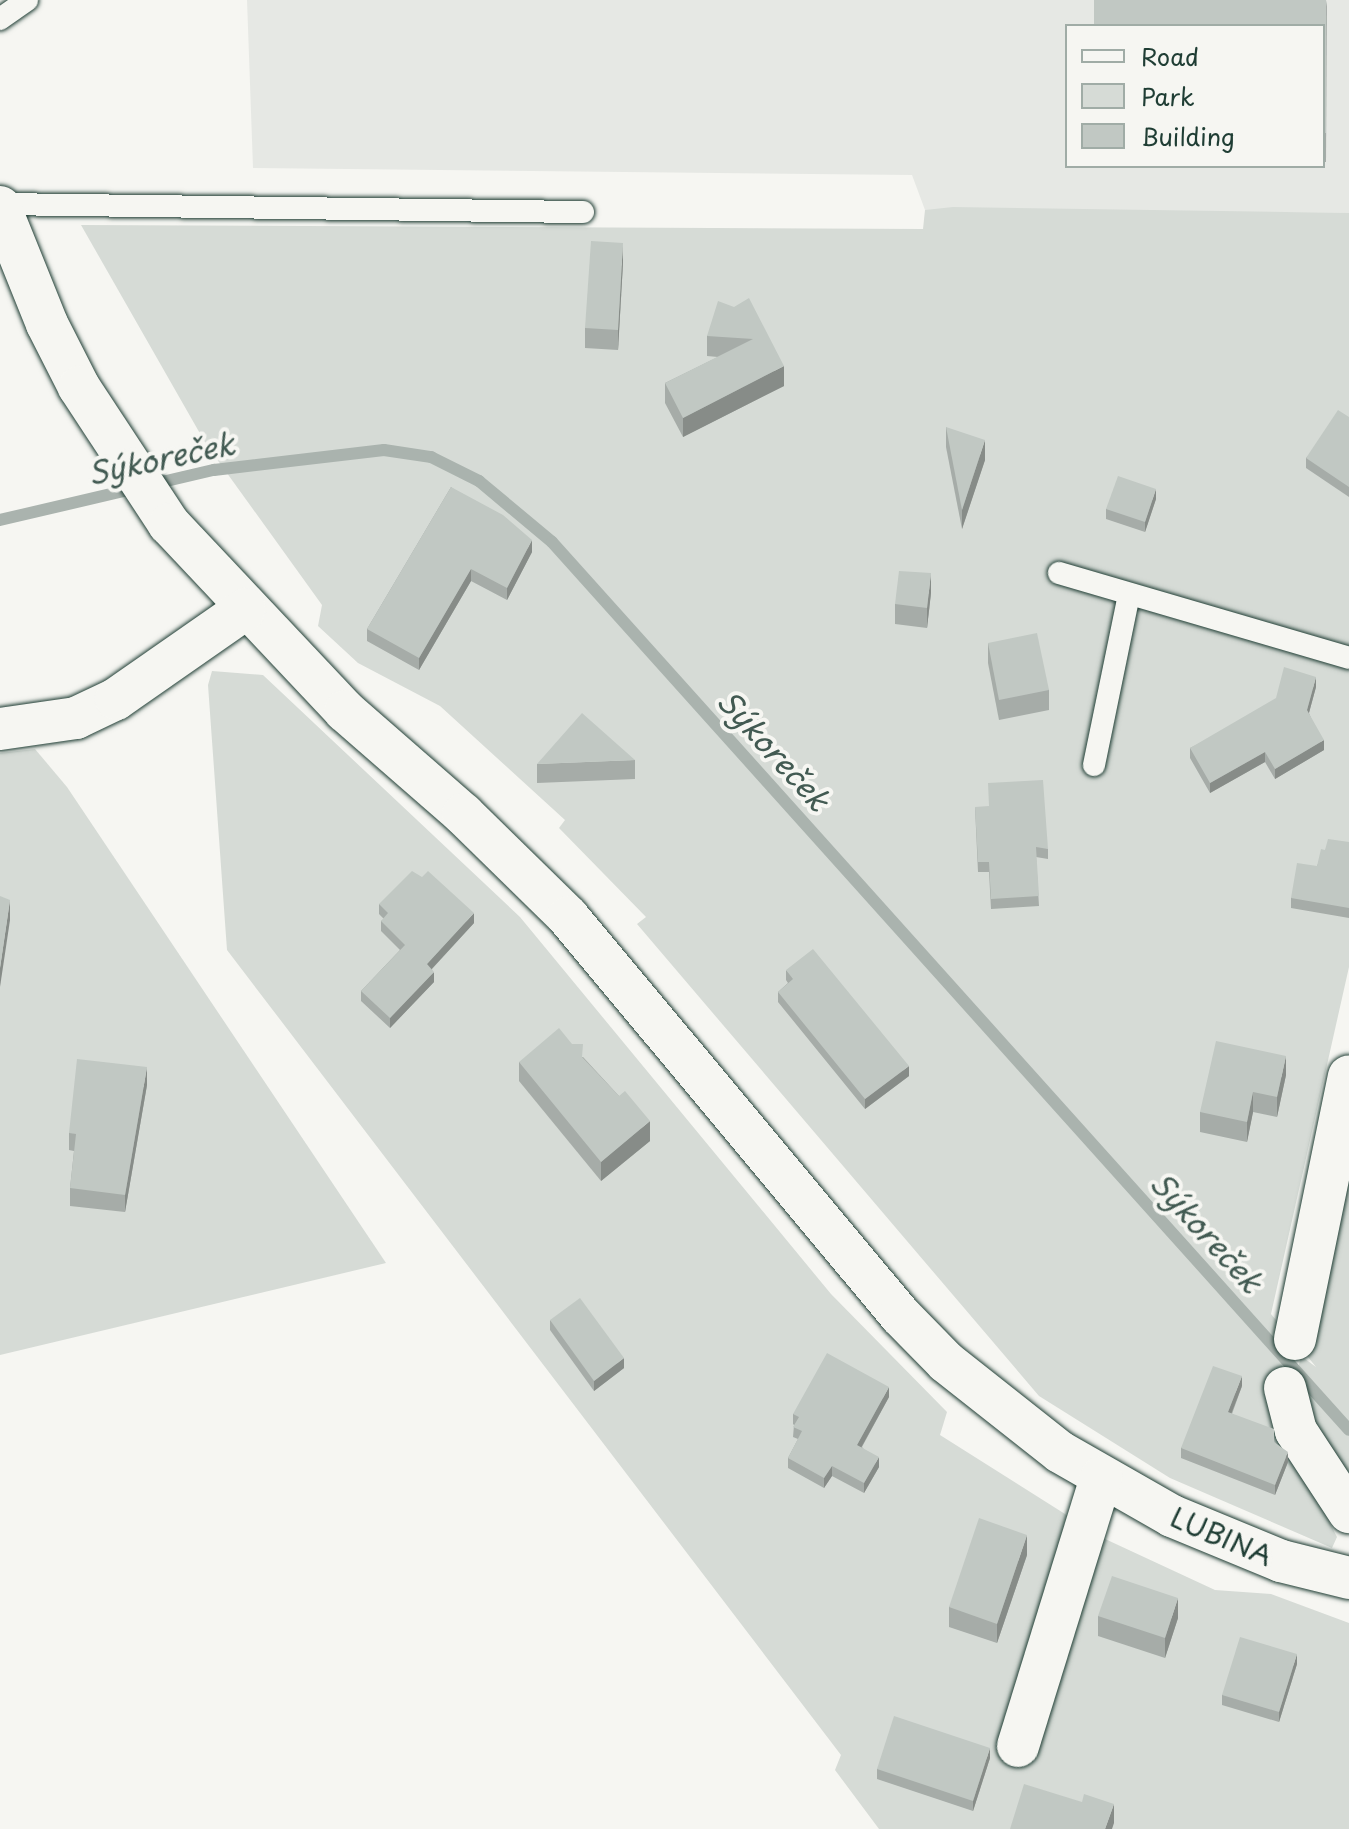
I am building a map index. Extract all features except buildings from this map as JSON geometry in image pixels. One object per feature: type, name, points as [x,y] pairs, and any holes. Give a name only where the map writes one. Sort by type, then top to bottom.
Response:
[{"type":"street","name":"LUBINA","points":[[0,206],[47,324],[124,458],[169,524],[245,609],[345,711],[473,823],[568,917],[937,1352],[1020,1424],[1101,1478],[1235,1544],[1349,1578]]},
{"type":"street","points":[[0,729],[76,718],[116,699],[245,609]]},
{"type":"street","points":[[1295,1339],[1349,1076]]},
{"type":"street","points":[[1285,1388],[1296,1431],[1349,1512]]},
{"type":"street","points":[[1018,1746],[1101,1478]]},
{"type":"lane","points":[[0,19],[27,0]]},
{"type":"lane","points":[[0,206],[583,212]]},
{"type":"lane","points":[[1059,573],[1349,658]]},
{"type":"lane","points":[[1094,765],[1129,595]]},
{"type":"shaded area","points":[[247,0],[1349,0],[1349,213],[925,210],[912,175],[253,168]]},
{"type":"green space","points":[[953,207],[1349,213],[1349,967],[1271,1314],[1287,1333],[1280,1385],[1295,1455],[1337,1537],[1332,1548],[1170,1478],[1039,1396],[637,924],[646,917],[559,828],[565,820],[440,706],[358,663],[318,626],[322,605],[206,444],[81,225],[923,229],[925,210]]},
{"type":"green space","points":[[212,671],[263,675],[520,917],[831,1294],[947,1412],[940,1435],[1103,1538],[1215,1590],[1271,1594],[1349,1623],[1349,1829],[879,1829],[835,1770],[841,1755],[227,950],[208,685]]},
{"type":"green space","points":[[35,749],[67,787],[386,1263],[0,1355],[0,753]]},
{"type":"green space","points":[[1349,1150],[1349,1482],[1293,1390],[1301,1356],[1316,1367],[1308,1357],[1312,1326]]},
{"type":"waterway","name":"Sýkoreček","points":[[0,520],[214,470],[384,450],[431,457],[479,481],[552,542],[1349,1430]]}]
